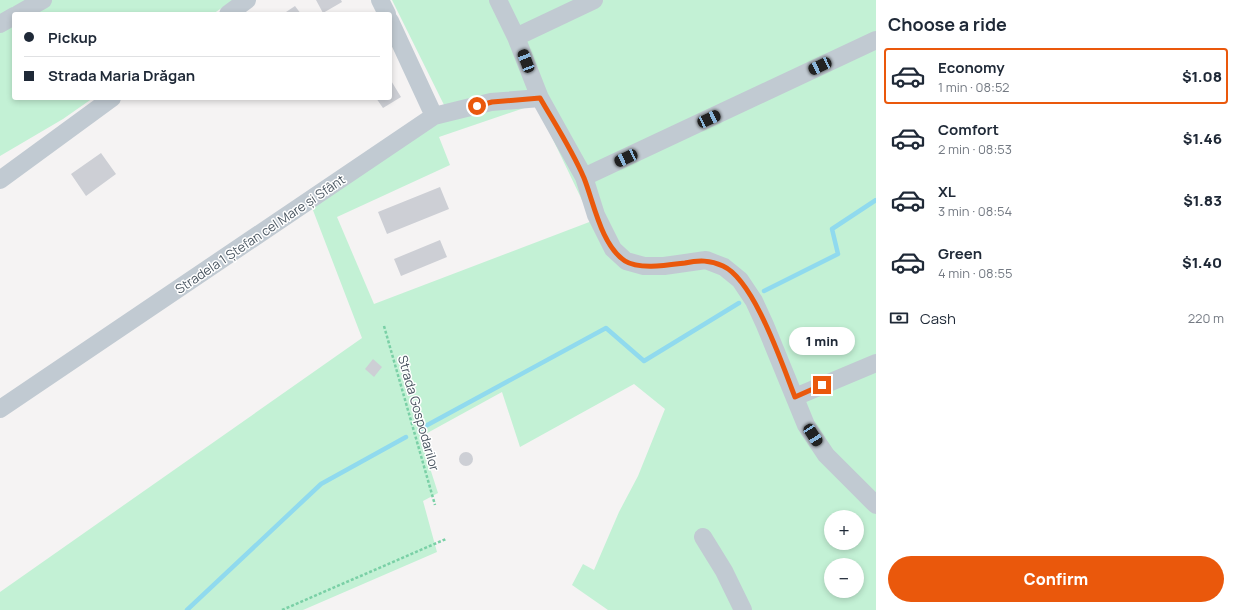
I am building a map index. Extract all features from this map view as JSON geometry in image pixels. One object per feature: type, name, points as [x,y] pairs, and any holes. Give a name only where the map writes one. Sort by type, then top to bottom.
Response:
[{"type":"street","points":[[22,12],[43,0]]},
{"type":"street","points":[[231,12],[247,0]]},
{"type":"street","points":[[380,0],[386,12]]},
{"type":"street","points":[[498,0],[516,37],[540,98],[584,178],[596,216],[613,249],[626,262],[644,266],[664,266],[706,260],[724,267],[740,280],[754,301],[806,425],[826,455],[876,505]]},
{"type":"street","points":[[516,37],[594,0]]},
{"type":"street","points":[[0,24],[12,17]]},
{"type":"street","points":[[392,25],[434,116],[492,102],[540,98]]},
{"type":"street","points":[[584,178],[876,40]]},
{"type":"street","points":[[0,180],[109,100]]},
{"type":"street","name":"Stradela 1 Ștefan cel Mare și Sfânt","points":[[0,409],[434,116]]},
{"type":"street","points":[[795,397],[876,363]]},
{"type":"street","points":[[703,538],[724,571],[743,610]]},
{"type":"path","name":"Strada Gospodarilor","points":[[384,326],[435,505]]},
{"type":"path","points":[[282,610],[446,539]]},
{"type":"green space","points":[[0,0],[233,0],[216,12],[12,12],[12,100],[90,100],[63,119],[0,156]]},
{"type":"green space","points":[[392,0],[876,0],[876,610],[608,610],[572,585],[583,564],[594,570],[619,512],[638,476],[665,409],[634,384],[520,447],[502,392],[420,437],[438,493],[423,501],[437,552],[303,610],[0,610],[0,592],[362,338],[311,205],[449,115]],"holes":[[[536,104],[592,221],[374,304],[337,217],[450,165],[439,137]]]},
{"type":"building","points":[[316,0],[341,0],[342,2],[322,12]]},
{"type":"building","points":[[295,6],[300,12],[286,12]]},
{"type":"building","points":[[392,82],[401,97],[383,108],[377,100],[392,100]]},
{"type":"building","points":[[101,153],[116,174],[86,196],[71,174]]},
{"type":"building","points":[[440,187],[449,209],[387,234],[378,212]]},
{"type":"building","points":[[440,240],[447,257],[401,276],[394,259]]},
{"type":"building","points":[[373,359],[382,367],[374,377],[365,369]]},
{"type":"building","points":[[466,452],[471,454],[473,459],[471,464],[466,466],[461,464],[459,459],[461,454]]},
{"type":"waterway","points":[[764,291],[838,254],[832,229],[876,200]]},
{"type":"waterway","points":[[420,429],[606,328],[644,361],[739,303]]},
{"type":"waterway","points":[[187,610],[321,484],[406,437]]},
{"type":"route","points":[[477,106],[492,102],[540,98],[584,178],[596,216],[613,249],[626,262],[644,266],[664,266],[706,260],[724,267],[740,280],[754,301],[795,397],[822,385]]}]
